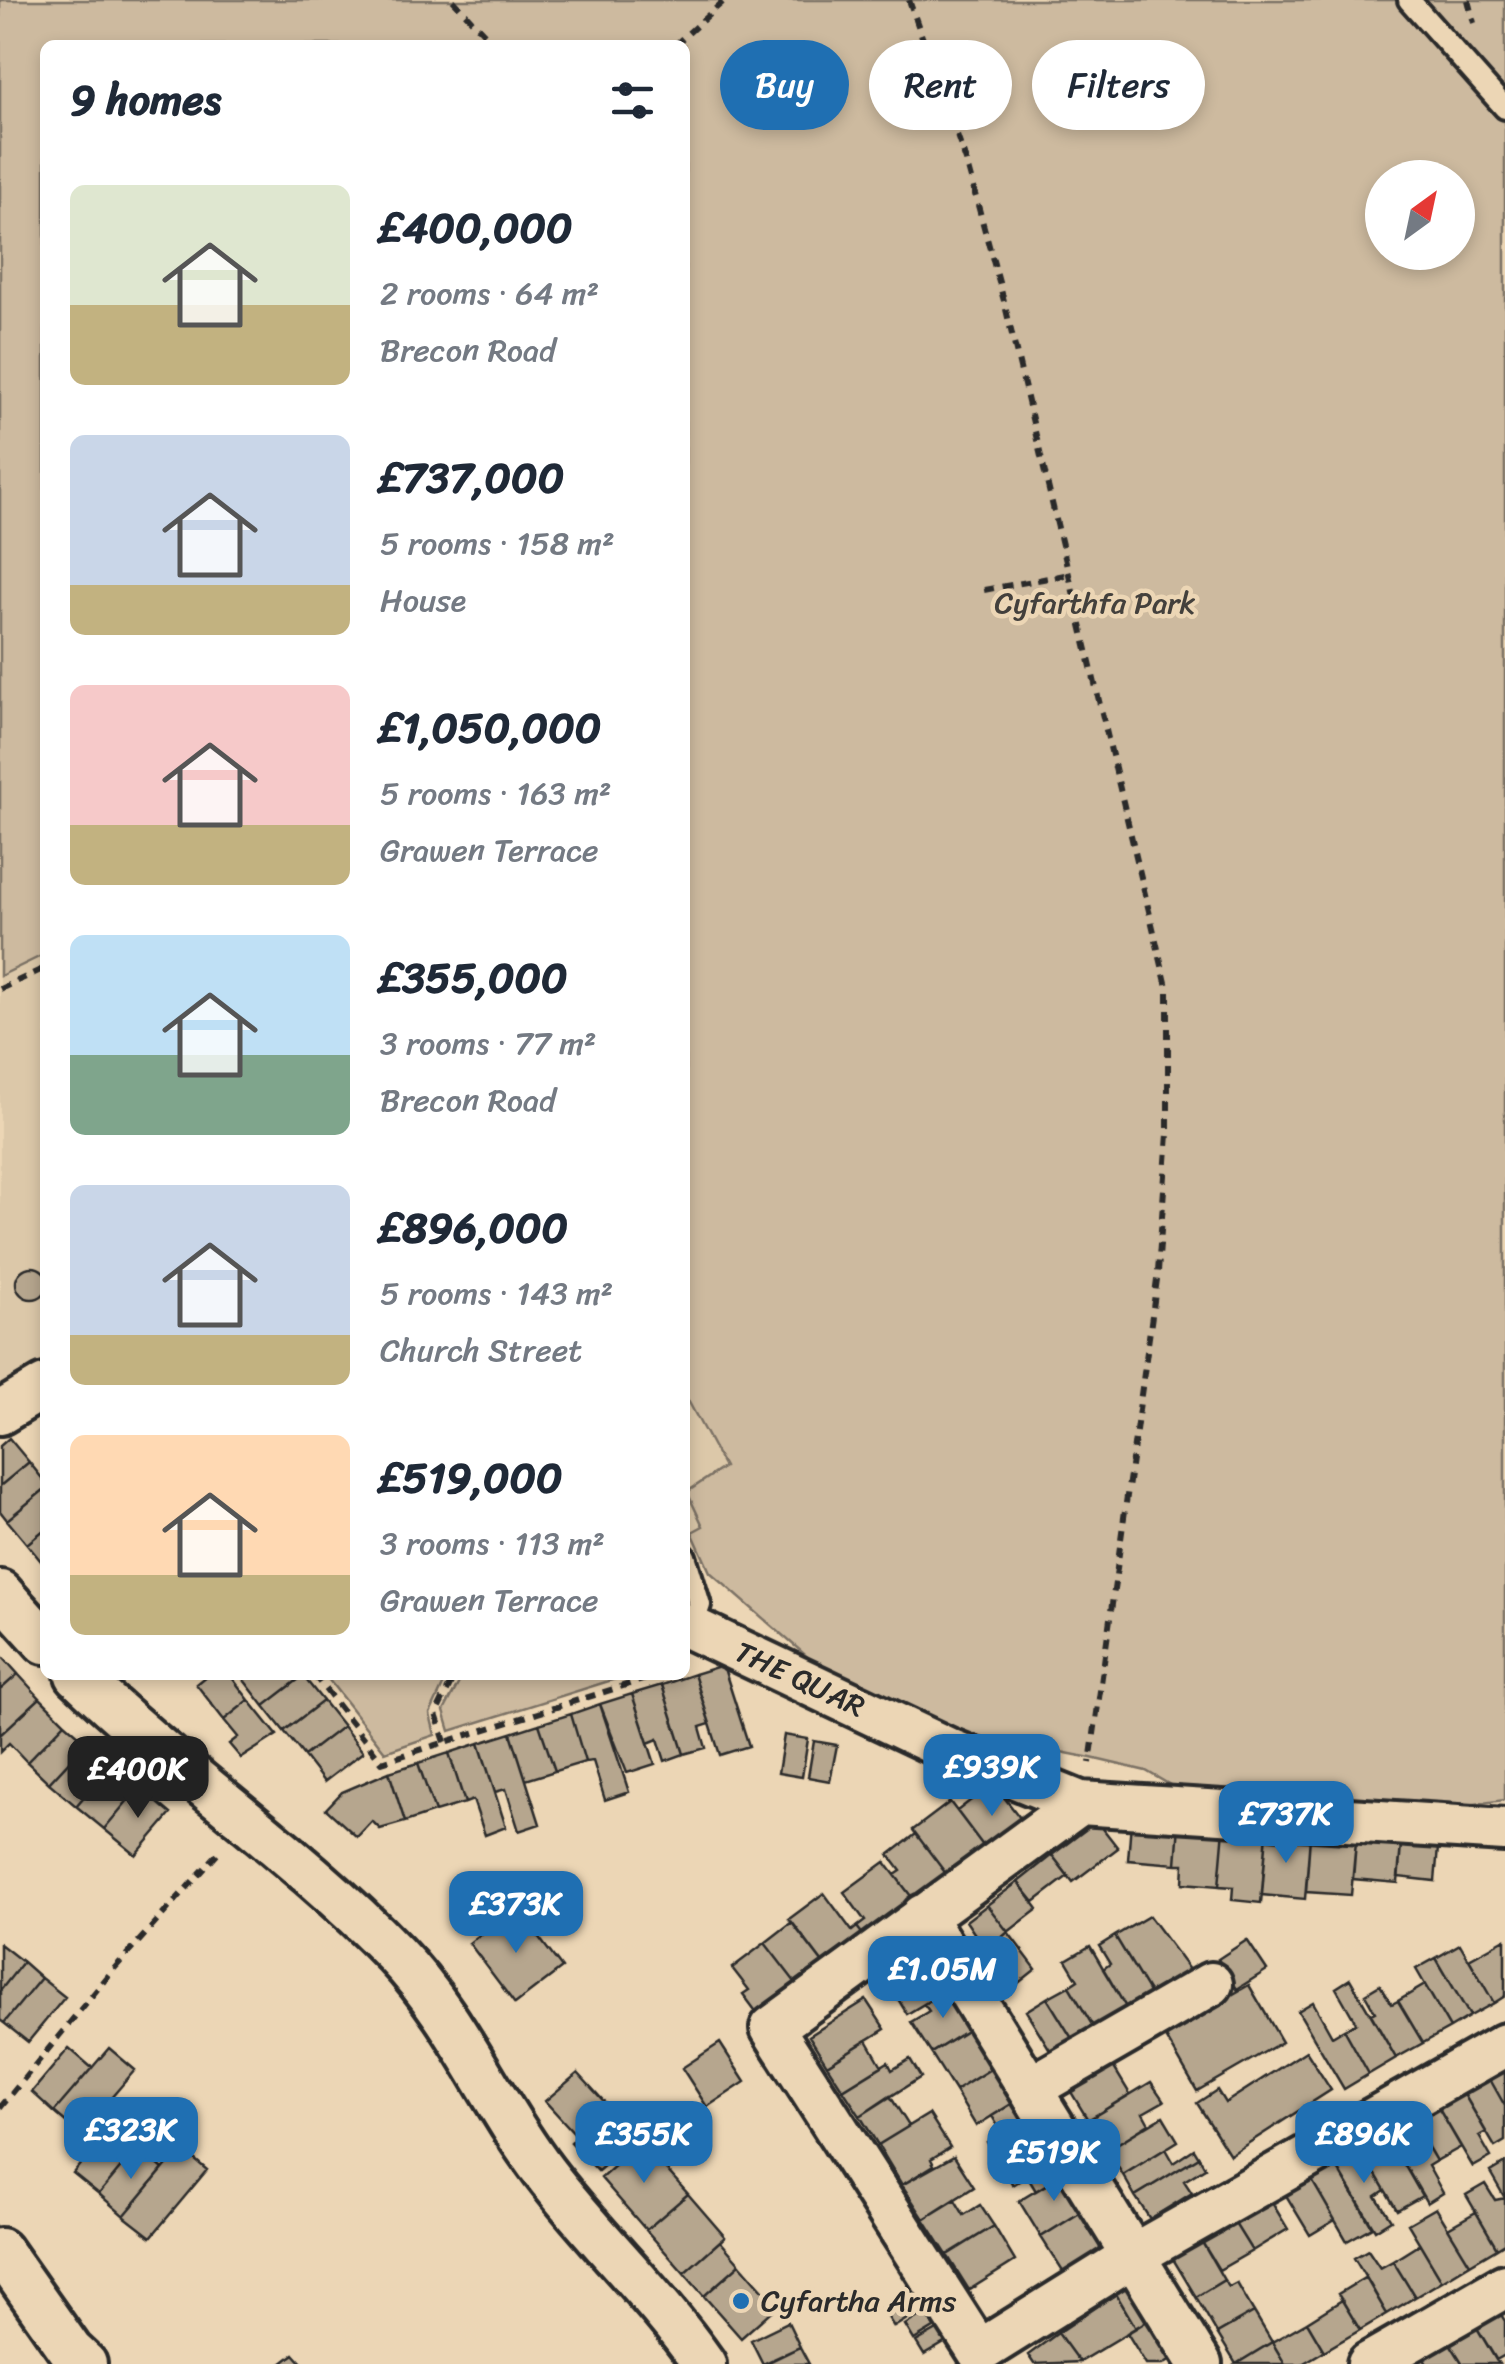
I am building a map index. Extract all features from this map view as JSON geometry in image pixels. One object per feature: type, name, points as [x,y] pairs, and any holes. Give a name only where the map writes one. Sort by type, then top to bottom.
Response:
[{"type":"street","points":[[0,1413],[40,1389]]},
{"type":"street","points":[[0,1592],[40,1636]]},
{"type":"street","name":"THE QUAR","points":[[690,1627],[948,1750],[1080,1803],[1505,1830]]},
{"type":"street","points":[[82,1680],[144,1738],[345,1903],[399,1958],[447,2014],[542,2170],[704,2364]]},
{"type":"street","points":[[1080,1803],[772,2028],[979,2352],[1134,2255],[1505,2045]]},
{"type":"street","points":[[923,1916],[1200,2364]]},
{"type":"street","points":[[1031,2088],[1211,1984]]},
{"type":"street","points":[[0,2250],[70,2352],[84,2364]]},
{"type":"street","points":[[1369,2364],[1505,2286]]},
{"type":"lane","points":[[1408,0],[1505,108]]},
{"type":"lane","points":[[690,1572],[700,1605],[690,1625]]},
{"type":"path","points":[[453,0],[490,40]]},
{"type":"path","points":[[681,40],[726,0]]},
{"type":"path","points":[[909,0],[966,160],[1070,574],[1168,992],[1168,1134],[1158,1272],[1092,1758],[1080,1803]]},
{"type":"path","points":[[984,590],[1070,574]]},
{"type":"path","points":[[0,989],[40,970]]},
{"type":"path","points":[[318,1680],[382,1762],[642,1680]]},
{"type":"path","points":[[444,1742],[436,1714],[453,1680]]},
{"type":"path","points":[[0,2108],[112,1970],[226,1845]]},
{"type":"shaded area","points":[[40,956],[40,1367],[0,1387],[0,976]]},
{"type":"shaded area","points":[[690,1404],[724,1467],[703,1527],[690,1532]]},
{"type":"green space","name":"Cyfarthfa Park","points":[[0,0],[1505,0],[1505,1800],[1445,1808],[1184,1793],[1146,1771],[1091,1758],[1051,1750],[1013,1757],[827,1674],[710,1572],[692,1532],[703,1526],[690,1498],[690,1490],[724,1467],[690,1404],[690,40],[40,40],[40,956],[0,976]]},
{"type":"green space","points":[[329,1680],[446,1680],[430,1714],[435,1735],[385,1752]]},
{"type":"green space","points":[[460,1680],[612,1680],[450,1731],[444,1711]]},
{"type":"building","points":[[26,1268],[38,1268],[40,1296],[26,1298],[17,1289],[17,1277]]},
{"type":"building","points":[[9,1438],[29,1462],[0,1486],[0,1446]]},
{"type":"building","points":[[29,1462],[40,1476],[40,1493],[7,1520],[0,1511],[0,1486]]},
{"type":"building","points":[[40,1493],[40,1533],[27,1544],[7,1520]]},
{"type":"building","points":[[40,1533],[40,1560],[27,1544]]},
{"type":"building","points":[[0,1654],[18,1674],[0,1690]]},
{"type":"building","points":[[723,1665],[749,1746],[720,1755],[694,1674]]},
{"type":"building","points":[[18,1674],[40,1698],[0,1735],[0,1690]]},
{"type":"building","points":[[694,1674],[710,1724],[700,1727],[706,1748],[684,1754],[662,1685],[690,1680]]},
{"type":"building","points":[[201,1680],[234,1680],[249,1700],[224,1720],[196,1684]]},
{"type":"building","points":[[244,1680],[298,1680],[264,1706]]},
{"type":"building","points":[[298,1680],[306,1680],[323,1701],[284,1731],[264,1706]]},
{"type":"building","points":[[662,1685],[684,1754],[665,1761],[658,1739],[648,1743],[632,1694]]},
{"type":"building","points":[[632,1694],[655,1764],[627,1773],[600,1704]]},
{"type":"building","points":[[40,1698],[65,1723],[27,1762],[9,1743],[0,1752],[0,1735]]},
{"type":"building","points":[[249,1700],[277,1735],[241,1758],[229,1744],[238,1737],[224,1720]]},
{"type":"building","points":[[323,1701],[343,1726],[304,1756],[284,1731]]},
{"type":"building","points":[[600,1704],[629,1792],[605,1800],[593,1761],[585,1762],[571,1714]]},
{"type":"building","points":[[571,1714],[585,1762],[555,1771],[539,1724]]},
{"type":"building","points":[[65,1723],[87,1742],[49,1783],[27,1762]]},
{"type":"building","points":[[539,1724],[555,1771],[526,1780],[511,1733]]},
{"type":"building","points":[[343,1726],[363,1752],[324,1782],[304,1756]]},
{"type":"building","points":[[511,1733],[540,1824],[519,1831],[506,1789],[495,1792],[479,1743]]},
{"type":"building","points":[[784,1735],[808,1739],[802,1777],[778,1773]]},
{"type":"building","points":[[814,1741],[837,1745],[830,1781],[808,1777]]},
{"type":"building","points":[[87,1742],[112,1764],[76,1806],[49,1783]]},
{"type":"building","points":[[479,1743],[506,1827],[485,1835],[473,1800],[465,1803],[449,1753]]},
{"type":"building","points":[[449,1753],[465,1803],[435,1812],[418,1763]]},
{"type":"building","points":[[418,1763],[435,1812],[405,1822],[389,1772]]},
{"type":"building","points":[[112,1764],[139,1787],[104,1829],[76,1806]]},
{"type":"building","points":[[389,1772],[405,1822],[380,1829],[372,1821],[357,1837],[326,1809],[342,1792]]},
{"type":"building","points":[[993,1783],[1027,1827],[990,1855],[957,1811]]},
{"type":"building","points":[[139,1787],[171,1814],[136,1855],[104,1829]]},
{"type":"building","points":[[950,1802],[990,1855],[953,1883],[913,1830]]},
{"type":"building","points":[[1097,1821],[1118,1848],[1073,1882],[1052,1855]]},
{"type":"building","points":[[1131,1822],[1179,1825],[1176,1864],[1128,1860]]},
{"type":"building","points":[[1179,1825],[1224,1829],[1219,1886],[1183,1883],[1184,1864],[1176,1864]]},
{"type":"building","points":[[1224,1829],[1267,1833],[1261,1903],[1232,1900],[1233,1887],[1219,1886]]},
{"type":"building","points":[[1267,1833],[1310,1837],[1305,1899],[1262,1895]]},
{"type":"building","points":[[916,1834],[953,1883],[920,1908],[895,1875],[901,1871],[889,1855]]},
{"type":"building","points":[[1310,1837],[1356,1841],[1351,1895],[1306,1892]]},
{"type":"building","points":[[1356,1841],[1401,1845],[1398,1883],[1353,1879]]},
{"type":"building","points":[[1401,1845],[1438,1848],[1435,1881],[1398,1877]]},
{"type":"building","points":[[1052,1855],[1068,1876],[1034,1902],[1018,1882]]},
{"type":"building","points":[[885,1862],[920,1908],[871,1945],[857,1927],[865,1921],[844,1892]]},
{"type":"building","points":[[1018,1882],[1038,1909],[1008,1932],[987,1905]]},
{"type":"building","points":[[824,1893],[852,1931],[857,1927],[871,1945],[832,1975],[789,1919]]},
{"type":"building","points":[[987,1905],[1008,1932],[986,1951],[966,1921]]},
{"type":"building","points":[[516,1907],[562,1968],[515,2004],[469,1943]]},
{"type":"building","points":[[1149,1916],[1190,1971],[1150,1994],[1115,1936]]},
{"type":"building","points":[[792,1922],[832,1975],[805,1995],[765,1943]]},
{"type":"building","points":[[1008,1932],[1036,1969],[1011,1989],[986,1951]]},
{"type":"building","points":[[1115,1936],[1150,1994],[1127,2009],[1103,1969],[1110,1964],[1099,1946]]},
{"type":"building","points":[[1505,1939],[1505,1996],[1494,2003],[1469,1959]]},
{"type":"building","points":[[1247,1940],[1267,1970],[1237,1989],[1218,1959]]},
{"type":"building","points":[[765,1943],[805,1995],[766,2025],[743,1994],[749,1990],[732,1968]]},
{"type":"building","points":[[0,1944],[23,1962],[0,1991]]},
{"type":"building","points":[[1460,1944],[1494,2003],[1470,2016],[1436,1958]]},
{"type":"building","points":[[1090,1946],[1127,2009],[1094,2028],[1069,1986],[1078,1980],[1066,1960]]},
{"type":"building","points":[[930,1951],[952,1987],[907,2014],[886,1979]]},
{"type":"building","points":[[1436,1958],[1470,2016],[1450,2028],[1416,1969]]},
{"type":"building","points":[[23,1962],[41,1978],[4,2023],[0,2020],[0,1991]]},
{"type":"building","points":[[41,1978],[65,1997],[28,2042],[4,2023]]},
{"type":"building","points":[[1350,1979],[1396,2058],[1369,2074],[1344,2029],[1356,2023],[1336,1988]]},
{"type":"building","points":[[1249,1985],[1282,2042],[1197,2091],[1164,2034]]},
{"type":"building","points":[[1380,1985],[1392,2004],[1398,2001],[1423,2043],[1396,2058],[1371,2014],[1375,2012],[1365,1994]]},
{"type":"building","points":[[1425,1985],[1450,2028],[1423,2043],[1398,2001]]},
{"type":"building","points":[[1069,1986],[1094,2028],[1073,2040],[1047,1998]]},
{"type":"building","points":[[952,1987],[976,2025],[931,2053],[911,2022],[929,2011],[924,2004]]},
{"type":"building","points":[[1047,1998],[1073,2040],[1052,2053],[1026,2011]]},
{"type":"building","points":[[866,2000],[885,2029],[827,2065],[809,2036]]},
{"type":"building","points":[[1313,2002],[1332,2036],[1344,2029],[1369,2074],[1344,2089],[1298,2011]]},
{"type":"building","points":[[976,2025],[1000,2063],[955,2091],[931,2053]]},
{"type":"building","points":[[867,2040],[882,2066],[843,2090],[827,2065]]},
{"type":"building","points":[[720,2043],[745,2082],[707,2107],[682,2068]]},
{"type":"building","points":[[69,2048],[92,2068],[54,2112],[32,2092]]},
{"type":"building","points":[[109,2048],[135,2070],[80,2134],[54,2112]]},
{"type":"building","points":[[1306,2051],[1331,2090],[1230,2155],[1197,2103],[1217,2090],[1225,2103]]},
{"type":"building","points":[[910,2059],[921,2077],[860,2116],[843,2090],[888,2062],[892,2070]]},
{"type":"building","points":[[1000,2063],[1021,2098],[976,2126],[955,2091]]},
{"type":"building","points":[[1505,2063],[1505,2106],[1487,2074]]},
{"type":"building","points":[[1113,2066],[1130,2094],[1088,2120],[1071,2092]]},
{"type":"building","points":[[578,2073],[609,2107],[577,2136],[545,2101]]},
{"type":"building","points":[[1487,2074],[1505,2106],[1505,2141],[1495,2147],[1461,2089]]},
{"type":"building","points":[[1151,2082],[1164,2101],[1143,2113],[1149,2124],[1107,2150],[1088,2120]]},
{"type":"building","points":[[1461,2089],[1486,2132],[1479,2136],[1491,2157],[1473,2167],[1436,2104]]},
{"type":"building","points":[[890,2096],[909,2126],[878,2145],[860,2116]]},
{"type":"building","points":[[1021,2098],[1042,2131],[997,2159],[987,2142],[1002,2133],[992,2116]]},
{"type":"building","points":[[1436,2104],[1461,2147],[1436,2161],[1411,2118]]},
{"type":"building","points":[[609,2107],[637,2138],[598,2171],[571,2142]]},
{"type":"building","points":[[929,2114],[950,2147],[931,2159],[934,2165],[902,2185],[878,2145]]},
{"type":"building","points":[[1163,2116],[1178,2141],[1123,2175],[1107,2150]]},
{"type":"building","points":[[1411,2118],[1436,2161],[1428,2166],[1443,2193],[1427,2203],[1386,2133]]},
{"type":"building","points":[[112,2126],[138,2147],[99,2194],[73,2173]]},
{"type":"building","points":[[1042,2131],[1067,2172],[1036,2191],[1027,2176],[1013,2185],[997,2159]]},
{"type":"building","points":[[1386,2133],[1422,2196],[1397,2210],[1360,2148]]},
{"type":"building","points":[[642,2142],[688,2194],[646,2230],[601,2178]]},
{"type":"building","points":[[138,2147],[163,2169],[124,2216],[99,2194]]},
{"type":"building","points":[[181,2148],[207,2170],[151,2237],[124,2216]]},
{"type":"building","points":[[1360,2148],[1385,2190],[1376,2196],[1391,2220],[1375,2230],[1335,2163]]},
{"type":"building","points":[[1165,2149],[1173,2163],[1194,2149],[1199,2157],[1135,2196],[1123,2175]]},
{"type":"building","points":[[954,2156],[974,2187],[924,2219],[902,2185]]},
{"type":"building","points":[[1199,2157],[1205,2168],[1184,2181],[1192,2193],[1150,2219],[1135,2196]]},
{"type":"building","points":[[1335,2163],[1372,2227],[1347,2241],[1310,2177]]},
{"type":"building","points":[[1505,2163],[1505,2198],[1490,2172]]},
{"type":"building","points":[[1067,2172],[1089,2207],[1041,2237],[1019,2201]]},
{"type":"building","points":[[1310,2177],[1335,2220],[1310,2235],[1284,2192]]},
{"type":"building","points":[[1485,2184],[1495,2200],[1505,2198],[1505,2243],[1497,2248],[1466,2195]]},
{"type":"building","points":[[688,2194],[725,2237],[684,2273],[646,2230]]},
{"type":"building","points":[[955,2200],[964,2215],[980,2205],[994,2226],[947,2255],[924,2219]]},
{"type":"building","points":[[1271,2201],[1288,2229],[1252,2251],[1234,2222]]},
{"type":"building","points":[[1089,2207],[1115,2249],[1067,2278],[1041,2237]]},
{"type":"building","points":[[1436,2208],[1470,2264],[1442,2281],[1408,2224]]},
{"type":"building","points":[[1476,2212],[1497,2248],[1470,2264],[1448,2228]]},
{"type":"building","points":[[1234,2222],[1252,2251],[1219,2270],[1202,2242]]},
{"type":"building","points":[[994,2226],[1015,2261],[969,2290],[947,2255]]},
{"type":"building","points":[[720,2241],[740,2264],[704,2296],[684,2273]]},
{"type":"building","points":[[1202,2242],[1224,2280],[1196,2297],[1173,2259]]},
{"type":"building","points":[[1420,2244],[1442,2281],[1415,2297],[1393,2261]]},
{"type":"building","points":[[1368,2250],[1380,2268],[1393,2261],[1415,2297],[1387,2314],[1354,2258]]},
{"type":"building","name":"Cyfartha Arms","points":[[740,2264],[777,2306],[741,2338],[704,2296]]},
{"type":"building","points":[[1366,2277],[1387,2314],[1360,2330],[1338,2294]]},
{"type":"building","points":[[1224,2280],[1229,2287],[1237,2283],[1254,2312],[1217,2333],[1196,2297]]},
{"type":"building","points":[[1135,2282],[1155,2316],[1136,2328],[1116,2294]]},
{"type":"building","points":[[916,2287],[928,2306],[894,2327],[882,2308]]},
{"type":"building","points":[[1116,2294],[1136,2328],[1079,2362],[1058,2333]]},
{"type":"building","points":[[1342,2300],[1360,2330],[1324,2351],[1307,2322]]},
{"type":"building","points":[[1494,2303],[1505,2321],[1505,2355],[1496,2360],[1471,2318]]},
{"type":"building","points":[[933,2308],[942,2323],[914,2340],[905,2325]]},
{"type":"building","points":[[1254,2312],[1272,2342],[1236,2364],[1217,2333]]},
{"type":"building","points":[[1155,2316],[1179,2354],[1163,2364],[1146,2364],[1127,2333]]},
{"type":"building","points":[[1471,2318],[1499,2364],[1463,2364],[1444,2334]]},
{"type":"building","points":[[788,2322],[800,2347],[763,2364],[751,2340]]},
{"type":"building","points":[[1307,2322],[1324,2351],[1302,2364],[1285,2364],[1272,2342]]},
{"type":"building","points":[[948,2324],[956,2336],[924,2355],[916,2342]]},
{"type":"building","points":[[1058,2333],[1079,2362],[1034,2364],[1028,2355]]},
{"type":"building","points":[[1444,2334],[1463,2364],[1427,2364],[1418,2350]]},
{"type":"building","points":[[1272,2342],[1285,2364],[1236,2364]]},
{"type":"building","points":[[800,2347],[809,2364],[765,2364]]},
{"type":"building","points":[[294,2354],[303,2364],[281,2364]]},
{"type":"place","name":"Cyfartha Arms","points":[[741,2301]]}]
